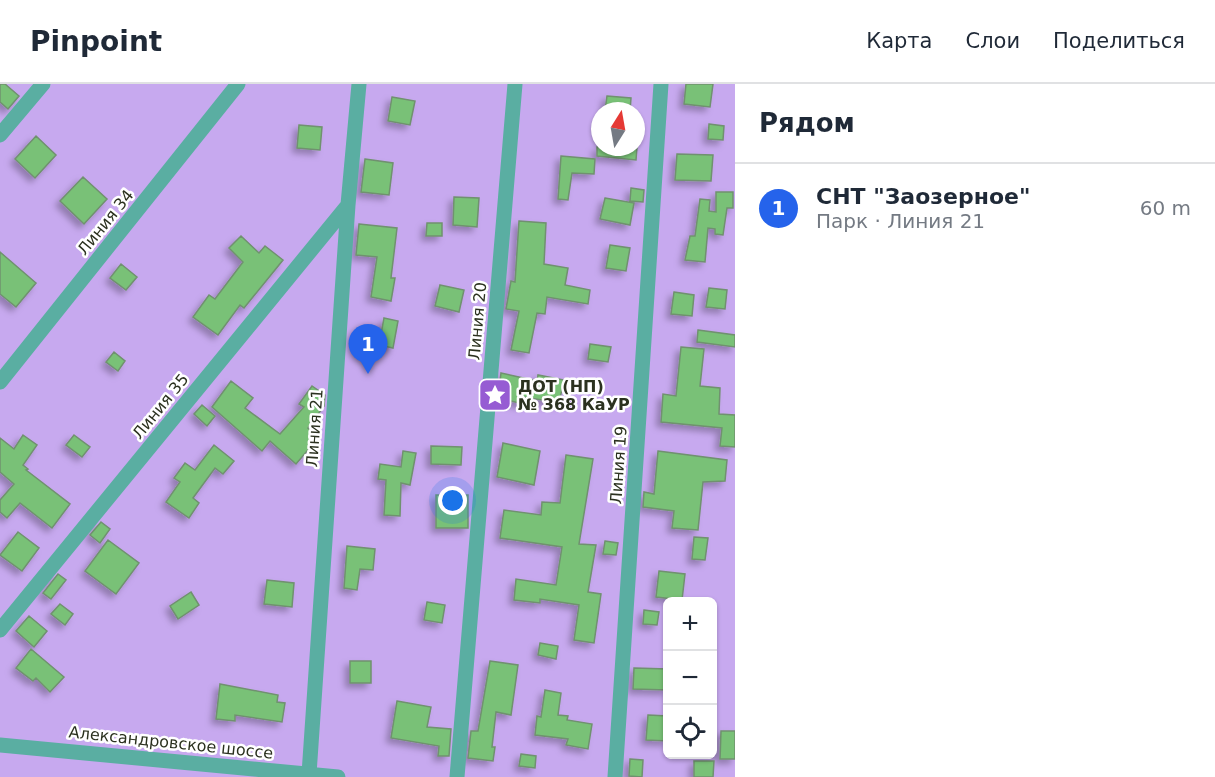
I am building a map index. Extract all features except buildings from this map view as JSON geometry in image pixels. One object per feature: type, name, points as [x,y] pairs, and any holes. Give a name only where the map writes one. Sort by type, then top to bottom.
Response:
[{"type":"street","points":[[0,135],[43,84]]},
{"type":"street","name":"Линия 34","points":[[0,382],[238,84]]},
{"type":"street","name":"Линия 21","points":[[309,774],[348,205],[359,84]]},
{"type":"street","name":"Линия 20","points":[[458,777],[515,84]]},
{"type":"street","name":"Линия 19","points":[[615,777],[661,84]]},
{"type":"street","name":"Линия 35","points":[[0,630],[348,205]]},
{"type":"street","name":"Александровское шоссе","points":[[0,745],[338,777]]},
{"type":"shaded area","points":[[0,84],[735,84],[735,777],[0,777]]},
{"type":"place","name":"СНТ \"Заозерное\"","points":[[368,374]]},
{"type":"place","name":"ДОТ (НП) № 368 КаУР","points":[[495,395]]}]
